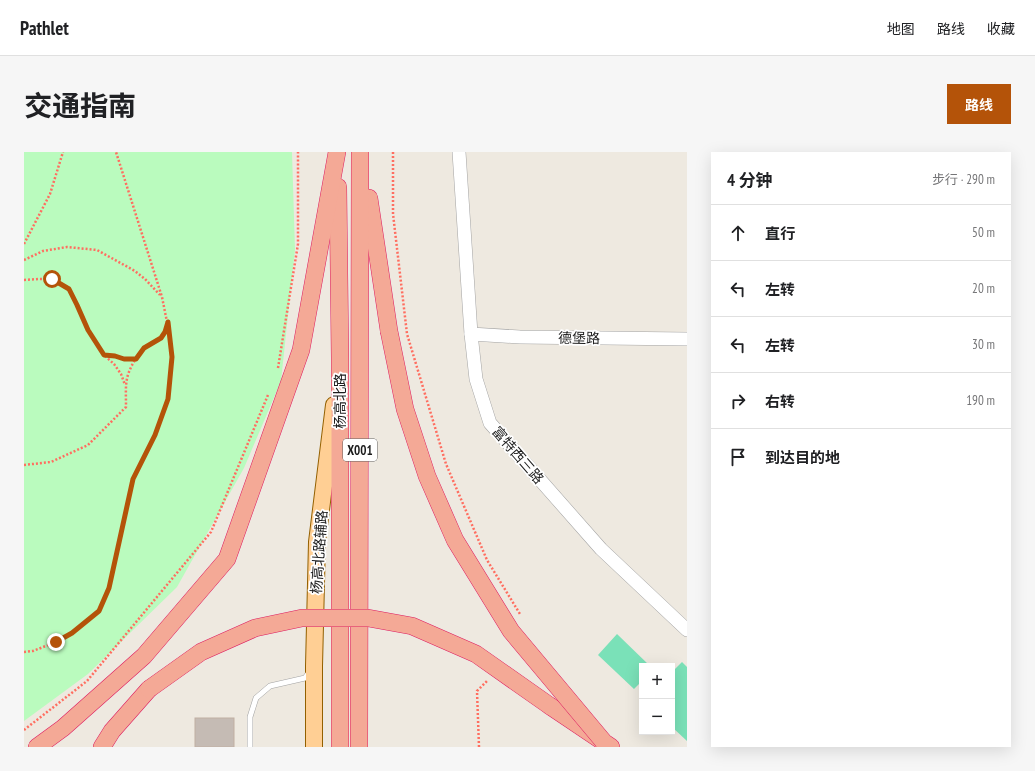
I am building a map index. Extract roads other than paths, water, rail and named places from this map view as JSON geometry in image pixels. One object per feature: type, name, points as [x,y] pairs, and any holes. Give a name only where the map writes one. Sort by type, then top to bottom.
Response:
[{"type":"highway","name":"杨高北路","points":[[337,152],[340,358],[340,747]]},
{"type":"highway","points":[[37,747],[63,728],[144,656],[227,560],[301,350],[337,152]]},
{"type":"highway","name":"杨高北路","points":[[359,747],[361,152]]},
{"type":"highway","points":[[361,152],[389,330],[405,409],[427,476],[455,540],[511,631],[607,744]]},
{"type":"highway","points":[[102,747],[112,731],[149,689],[201,652],[255,628],[302,618],[368,618],[412,626],[476,654],[607,744]]},
{"type":"main road","name":"杨高北路辅路","points":[[314,747],[317,542],[340,358]]},
{"type":"street","name":"富特西三路","points":[[459,152],[471,334],[476,379],[490,423],[601,549],[687,630]]},
{"type":"street","name":"德堡路","points":[[471,334],[520,337],[687,340]]},
{"type":"lane","points":[[250,747],[250,717],[256,698],[270,686],[304,678],[314,666]]}]
